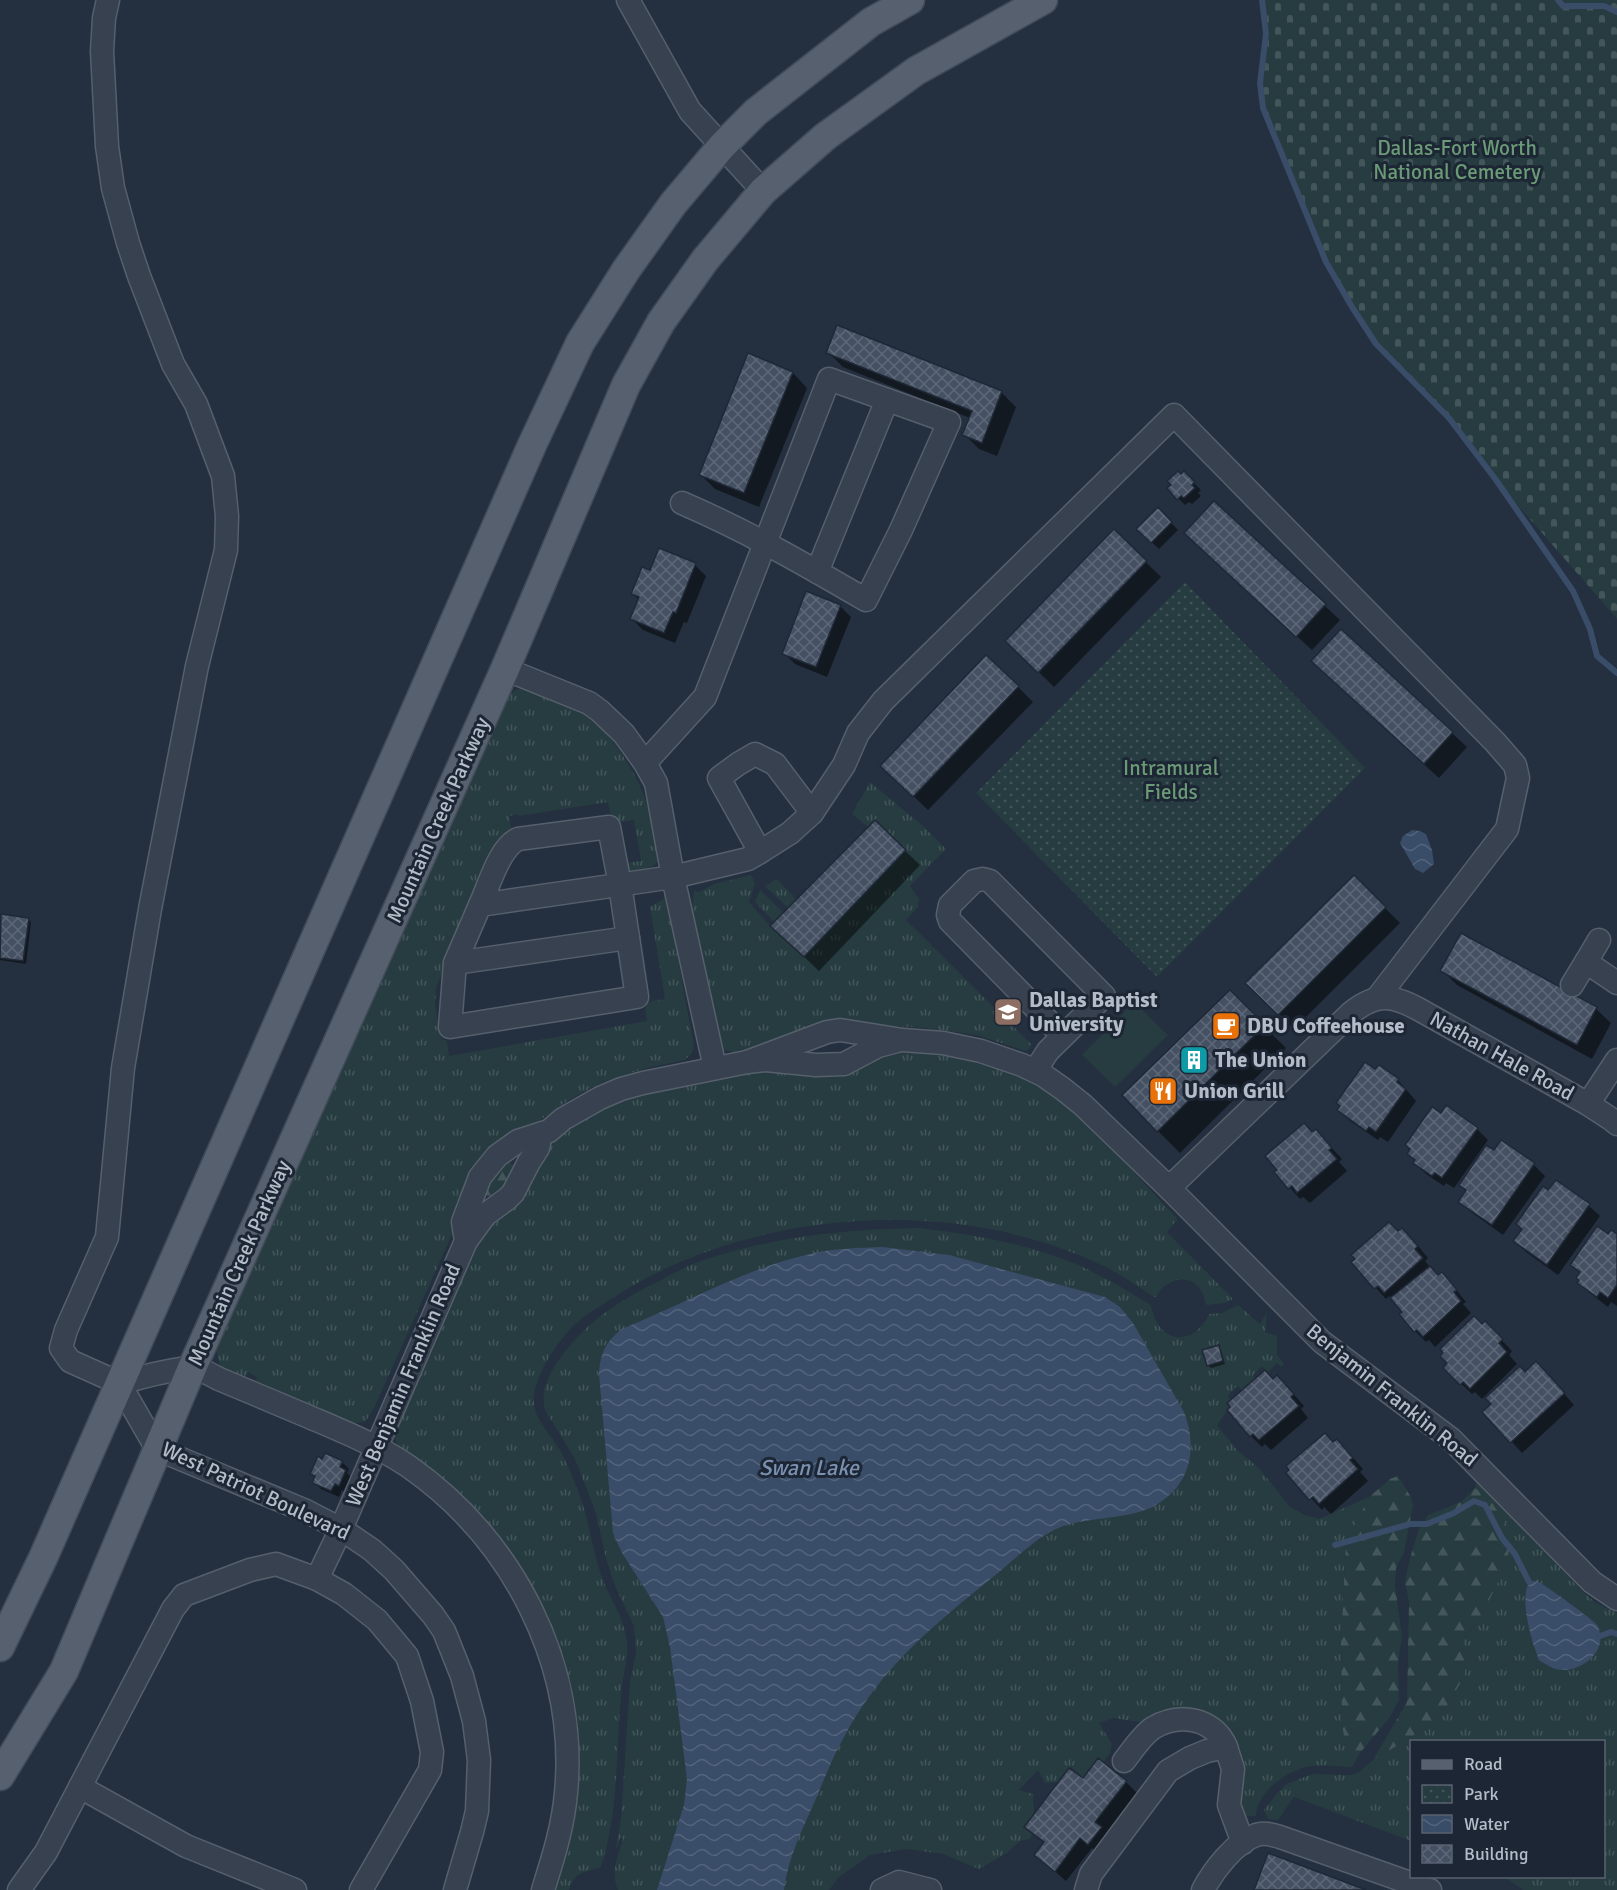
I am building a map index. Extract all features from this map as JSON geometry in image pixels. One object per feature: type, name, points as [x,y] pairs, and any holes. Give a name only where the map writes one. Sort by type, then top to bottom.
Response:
[{"type":"main road","points":[[0,1647],[43,1558],[532,445],[580,343],[626,270],[673,204],[722,146],[756,112],[810,69],[871,22],[910,0]]},
{"type":"main road","name":"Mountain Creek Parkway","points":[[0,1776],[64,1671],[192,1368],[505,669],[626,385],[661,322],[705,260],[763,191],[826,136],[916,71],[1043,0]]},
{"type":"street","points":[[108,0],[104,18],[102,51],[107,146],[113,188],[139,276],[172,364],[196,405],[223,477],[227,516],[225,550],[197,666],[123,1068],[107,1237],[66,1330],[61,1347],[70,1361],[119,1383],[192,1368],[335,1428],[408,1466],[436,1487],[474,1523],[506,1564],[536,1618],[553,1669],[562,1706],[567,1767],[566,1791],[559,1835],[543,1890]]},
{"type":"street","points":[[628,0],[690,111],[763,191]]},
{"type":"street","points":[[645,764],[705,697],[766,542],[830,379],[949,422],[901,530],[866,600],[766,542],[682,503]]},
{"type":"street","points":[[817,572],[887,400]]},
{"type":"street","points":[[480,905],[673,877],[748,859],[790,833],[812,813],[844,765],[858,733],[883,701],[1174,415],[1495,742],[1515,765],[1518,778],[1507,829],[1378,997],[1352,1013],[1169,1188]]},
{"type":"street","points":[[505,669],[575,697],[600,711],[624,734],[656,783],[673,877],[715,1068]]},
{"type":"street","points":[[760,852],[719,778],[755,754],[775,765],[812,813]]},
{"type":"street","points":[[609,827],[620,885],[637,997],[450,1027],[455,963],[502,852],[510,843],[518,839],[609,827]]},
{"type":"street","points":[[1035,1071],[1048,1051],[1104,996],[990,881],[983,879],[974,881],[950,906],[948,915],[950,921],[1063,1036]]},
{"type":"street","points":[[455,963],[628,938]]},
{"type":"street","points":[[1572,985],[1599,940]]},
{"type":"street","points":[[1586,962],[1617,983]]},
{"type":"street","name":"Nathan Hale Road","points":[[1378,997],[1410,1004],[1588,1104],[1617,1124]]},
{"type":"street","name":"West Benjamin Franklin Road","points":[[747,1062],[826,1032],[840,1030],[903,1040],[943,1043],[981,1051],[1035,1071],[1063,1089],[1083,1105],[1169,1188]]},
{"type":"street","name":"West Benjamin Franklin Road","points":[[466,1241],[463,1222],[480,1177],[497,1156],[518,1141],[541,1134],[571,1114],[621,1089],[747,1062],[766,1060],[816,1065],[843,1064],[878,1046],[903,1040]]},
{"type":"street","points":[[1588,1104],[1617,1060]]},
{"type":"street","name":"West Benjamin Franklin Road","points":[[317,1579],[466,1241],[485,1215],[513,1193],[538,1148],[541,1134]]},
{"type":"street","name":"Benjamin Franklin Road","points":[[1169,1188],[1322,1342],[1451,1439],[1592,1582],[1617,1599]]},
{"type":"street","name":"West Patriot Boulevard","points":[[119,1383],[158,1449],[306,1511],[341,1529],[372,1550],[415,1592],[444,1631],[462,1676],[474,1721],[479,1760],[477,1810],[455,1890]]},
{"type":"street","points":[[19,1890],[46,1852],[173,1609],[184,1595],[250,1570],[276,1564],[317,1579],[344,1594],[377,1620],[407,1656],[422,1701],[432,1752],[430,1770],[361,1890]]},
{"type":"street","points":[[1124,1761],[1152,1729],[1187,1719],[1199,1720],[1209,1725],[1223,1739],[1233,1768],[1229,1805],[1243,1843]]},
{"type":"street","points":[[1086,1890],[1091,1874],[1168,1771],[1190,1758],[1226,1747]]},
{"type":"street","points":[[80,1787],[186,1846],[295,1890]]},
{"type":"street","points":[[1203,1890],[1218,1865],[1243,1843],[1258,1834],[1270,1834],[1430,1890]]},
{"type":"street","points":[[882,1890],[899,1882],[930,1890]]},
{"type":"green space","name":"Dallas-Fort Worth National Cemetery","points":[[1262,0],[1617,0],[1617,619],[1496,480],[1449,418],[1376,344],[1326,262],[1263,108],[1260,83],[1266,34]]},
{"type":"green space","name":"Intramural Fields","points":[[1185,582],[1365,768],[1157,977],[976,793]]},
{"type":"green space","points":[[522,687],[561,701],[582,712],[614,742],[645,797],[660,855],[652,867],[637,871],[626,869],[626,863],[641,861],[634,820],[619,822],[611,818],[608,802],[509,816],[512,831],[498,840],[436,988],[435,1005],[441,1039],[447,1041],[449,1056],[647,1021],[646,1006],[648,1003],[665,999],[650,907],[665,898],[694,1046],[692,1053],[685,1060],[647,1068],[603,1082],[569,1100],[504,1145],[459,1219],[374,1408],[366,1421],[355,1423],[256,1381],[257,1377],[248,1372],[246,1376],[232,1373],[220,1365],[214,1342],[508,694]]},
{"type":"green space","points":[[870,782],[924,827],[946,849],[910,886],[919,899],[918,907],[906,920],[1031,1044],[1026,1051],[977,1035],[925,1028],[853,1023],[734,1052],[723,1050],[718,1046],[692,910],[694,890],[699,892],[714,884],[751,875],[755,883],[749,902],[770,926],[804,957],[906,850],[875,820],[868,827],[852,814]]},
{"type":"green space","points":[[777,879],[796,899],[788,908],[765,886]]},
{"type":"green space","points":[[760,890],[783,912],[774,922],[755,902]]},
{"type":"green space","points":[[1134,1002],[1168,1035],[1115,1087],[1082,1055]]},
{"type":"green space","points":[[901,1050],[947,1056],[992,1066],[1021,1077],[1064,1104],[1104,1140],[1176,1217],[1177,1220],[1167,1232],[1233,1299],[1225,1303],[1206,1305],[1198,1287],[1185,1280],[1169,1283],[1156,1297],[1152,1296],[1117,1273],[1058,1247],[994,1230],[927,1221],[859,1221],[792,1229],[726,1245],[664,1269],[608,1301],[574,1325],[561,1340],[543,1369],[535,1388],[534,1404],[539,1418],[570,1470],[586,1517],[601,1575],[623,1624],[627,1648],[621,1695],[614,1803],[601,1867],[578,1876],[569,1890],[550,1890],[573,1790],[532,1593],[513,1555],[469,1503],[424,1464],[398,1446],[392,1432],[475,1241],[550,1141],[592,1114],[634,1096],[750,1072]]},
{"type":"green space","points":[[507,1161],[514,1165],[512,1175],[503,1188],[491,1198],[481,1192]]},
{"type":"green space","points":[[920,1228],[1020,1245],[1078,1265],[1151,1305],[1160,1327],[1176,1337],[1185,1337],[1194,1333],[1209,1314],[1222,1313],[1238,1305],[1260,1324],[1267,1312],[1265,1332],[1277,1336],[1277,1355],[1284,1364],[1281,1367],[1277,1363],[1267,1373],[1262,1366],[1253,1375],[1255,1379],[1242,1390],[1237,1386],[1228,1396],[1230,1400],[1227,1403],[1230,1407],[1217,1425],[1237,1450],[1259,1468],[1290,1507],[1305,1515],[1319,1519],[1369,1497],[1346,1542],[1341,1643],[1342,1724],[1349,1767],[1313,1766],[1294,1771],[1279,1780],[1265,1793],[1260,1800],[1256,1816],[1240,1816],[1235,1740],[1220,1721],[1205,1710],[1178,1710],[1150,1715],[1140,1722],[1113,1718],[1099,1723],[1112,1744],[1110,1753],[1103,1762],[1098,1759],[1083,1778],[1071,1767],[1059,1782],[1045,1783],[1038,1770],[1019,1790],[1033,1794],[1034,1814],[1024,1827],[1032,1833],[1030,1839],[1020,1841],[1007,1853],[979,1869],[943,1854],[907,1849],[870,1855],[839,1877],[829,1890],[618,1890],[615,1870],[623,1838],[620,1838],[616,1847],[621,1819],[630,1681],[636,1653],[634,1626],[615,1586],[606,1559],[596,1513],[575,1459],[545,1410],[544,1393],[549,1377],[577,1337],[598,1318],[633,1294],[699,1262],[738,1250],[815,1235]]},
{"type":"green space","points":[[1398,1476],[1411,1497],[1413,1506],[1404,1552],[1396,1568],[1395,1585],[1402,1636],[1398,1663],[1399,1700],[1390,1717],[1360,1753],[1352,1767],[1349,1767],[1342,1724],[1341,1643],[1346,1542],[1369,1497],[1390,1479]]},
{"type":"green space","points":[[1477,1479],[1582,1591],[1596,1603],[1617,1613],[1617,1890],[1523,1890],[1506,1878],[1605,1878],[1605,1740],[1410,1740],[1410,1841],[1294,1797],[1278,1820],[1268,1819],[1264,1810],[1287,1784],[1312,1774],[1351,1775],[1359,1772],[1373,1760],[1438,1721],[1465,1675],[1463,1641],[1485,1609],[1490,1500],[1475,1488]]},
{"type":"green space","points":[[1475,1488],[1490,1500],[1512,1538],[1505,1567],[1485,1609],[1463,1641],[1465,1675],[1438,1721],[1373,1760],[1407,1702],[1409,1602],[1405,1582],[1418,1531],[1428,1515],[1461,1502]]},
{"type":"water","points":[[1412,830],[1426,834],[1432,850],[1434,864],[1423,873],[1415,869],[1400,843],[1403,836]]},
{"type":"water","name":"Swan Lake","points":[[883,1247],[949,1255],[1105,1297],[1120,1307],[1133,1323],[1184,1412],[1191,1447],[1187,1469],[1175,1490],[1154,1506],[1126,1515],[1081,1521],[1046,1535],[949,1613],[909,1650],[874,1691],[839,1746],[796,1844],[784,1890],[657,1890],[684,1805],[687,1779],[670,1647],[663,1617],[622,1553],[613,1533],[599,1374],[602,1354],[612,1338],[622,1329],[762,1268],[819,1252]]},
{"type":"water","points":[[1537,1581],[1597,1625],[1600,1643],[1591,1659],[1583,1664],[1565,1670],[1550,1667],[1539,1660],[1533,1643],[1525,1600],[1529,1582]]},
{"type":"building","points":[[837,325],[1002,391],[982,443],[962,435],[972,411],[826,353]]},
{"type":"building","points":[[748,353],[793,372],[744,493],[699,475]]},
{"type":"building","points":[[1178,471],[1181,474],[1184,471],[1195,482],[1192,485],[1195,488],[1184,498],[1181,496],[1177,500],[1167,488],[1171,485],[1167,481]]},
{"type":"building","points":[[1214,501],[1326,604],[1296,637],[1184,533]]},
{"type":"building","points":[[1158,507],[1172,522],[1151,543],[1136,529]]},
{"type":"building","points":[[1114,529],[1147,561],[1038,673],[1005,641]]},
{"type":"building","points":[[659,548],[696,563],[676,613],[673,612],[664,633],[630,619],[639,597],[631,594],[642,567],[650,570]]},
{"type":"building","points":[[806,591],[841,605],[816,667],[782,654]]},
{"type":"building","points":[[1341,629],[1453,732],[1424,764],[1311,661]]},
{"type":"building","points":[[986,655],[1019,686],[913,797],[880,766]]},
{"type":"building","points":[[875,820],[906,850],[804,957],[770,926]]},
{"type":"building","points":[[1354,875],[1386,907],[1278,1015],[1245,983]]},
{"type":"building","points":[[1,914],[29,918],[23,961],[0,958]]},
{"type":"building","points":[[1461,933],[1597,1007],[1577,1045],[1440,971]]},
{"type":"building","name":"The Union","points":[[1230,990],[1265,1025],[1157,1132],[1122,1095]]},
{"type":"building","points":[[1365,1062],[1375,1069],[1379,1065],[1399,1079],[1397,1082],[1406,1089],[1376,1132],[1369,1127],[1366,1131],[1337,1110],[1340,1106],[1336,1103]]},
{"type":"building","points":[[1446,1105],[1478,1128],[1442,1178],[1435,1173],[1432,1176],[1413,1163],[1415,1160],[1407,1154],[1410,1149],[1405,1145],[1432,1107],[1441,1113]]},
{"type":"building","points":[[1304,1123],[1312,1132],[1316,1129],[1332,1148],[1329,1150],[1337,1159],[1297,1193],[1292,1186],[1288,1189],[1274,1172],[1277,1170],[1265,1156]]},
{"type":"building","points":[[1501,1140],[1535,1163],[1492,1225],[1458,1202],[1466,1190],[1459,1185],[1486,1145],[1494,1150]]},
{"type":"building","points":[[1556,1180],[1590,1204],[1547,1265],[1513,1241],[1522,1229],[1516,1224],[1543,1186],[1548,1190]]},
{"type":"building","points":[[1389,1222],[1398,1231],[1402,1228],[1418,1246],[1415,1249],[1423,1258],[1384,1293],[1378,1286],[1374,1289],[1351,1262],[1355,1259],[1351,1255]]},
{"type":"building","points":[[1597,1226],[1608,1234],[1611,1230],[1617,1234],[1617,1285],[1608,1298],[1600,1292],[1597,1297],[1577,1283],[1579,1280],[1576,1278],[1580,1272],[1570,1265]]},
{"type":"building","points":[[1430,1266],[1438,1275],[1442,1272],[1457,1290],[1454,1292],[1461,1301],[1423,1337],[1417,1330],[1414,1332],[1399,1314],[1402,1312],[1390,1298]]},
{"type":"building","points":[[1474,1316],[1482,1324],[1485,1321],[1503,1339],[1499,1343],[1507,1352],[1470,1389],[1463,1382],[1460,1385],[1443,1368],[1447,1363],[1440,1356],[1443,1353],[1440,1349]]},
{"type":"building","points":[[1219,1345],[1223,1361],[1207,1366],[1202,1350]]},
{"type":"building","points":[[1536,1361],[1565,1393],[1510,1443],[1482,1412],[1491,1404],[1485,1398],[1520,1366],[1525,1372]]},
{"type":"building","points":[[1265,1370],[1273,1379],[1277,1375],[1294,1394],[1291,1397],[1299,1406],[1259,1440],[1253,1434],[1250,1437],[1227,1410],[1230,1407],[1227,1403]]},
{"type":"building","points":[[1325,1433],[1333,1442],[1337,1439],[1353,1458],[1350,1460],[1358,1469],[1319,1504],[1313,1497],[1309,1500],[1286,1473],[1289,1470],[1286,1466]]},
{"type":"building","points":[[325,1453],[343,1461],[340,1467],[346,1470],[339,1486],[335,1484],[331,1491],[312,1483],[315,1476],[310,1474],[318,1456],[322,1459]]},
{"type":"building","points":[[1098,1758],[1127,1781],[1095,1822],[1102,1827],[1088,1845],[1080,1838],[1055,1872],[1034,1855],[1044,1842],[1024,1827],[1069,1768],[1083,1778]]},
{"type":"building","points":[[1268,1853],[1366,1890],[1254,1890]]},
{"type":"waterway","points":[[1262,0],[1266,34],[1260,83],[1263,108],[1326,262],[1376,344],[1449,418],[1496,480],[1573,591],[1590,629],[1597,656],[1617,673]]},
{"type":"waterway","points":[[1558,0],[1563,6],[1604,6],[1617,12]]},
{"type":"waterway","points":[[1335,1545],[1410,1524],[1427,1524],[1454,1513],[1474,1501],[1485,1505],[1529,1582]]},
{"type":"waterway","points":[[1600,1636],[1611,1632],[1617,1634]]},
{"type":"place","name":"Dallas Baptist University","points":[[1008,1012]]},
{"type":"place","name":"DBU Coffeehouse","points":[[1226,1026]]},
{"type":"place","name":"The Union","points":[[1194,1060]]},
{"type":"place","name":"Union Grill","points":[[1163,1091]]}]
